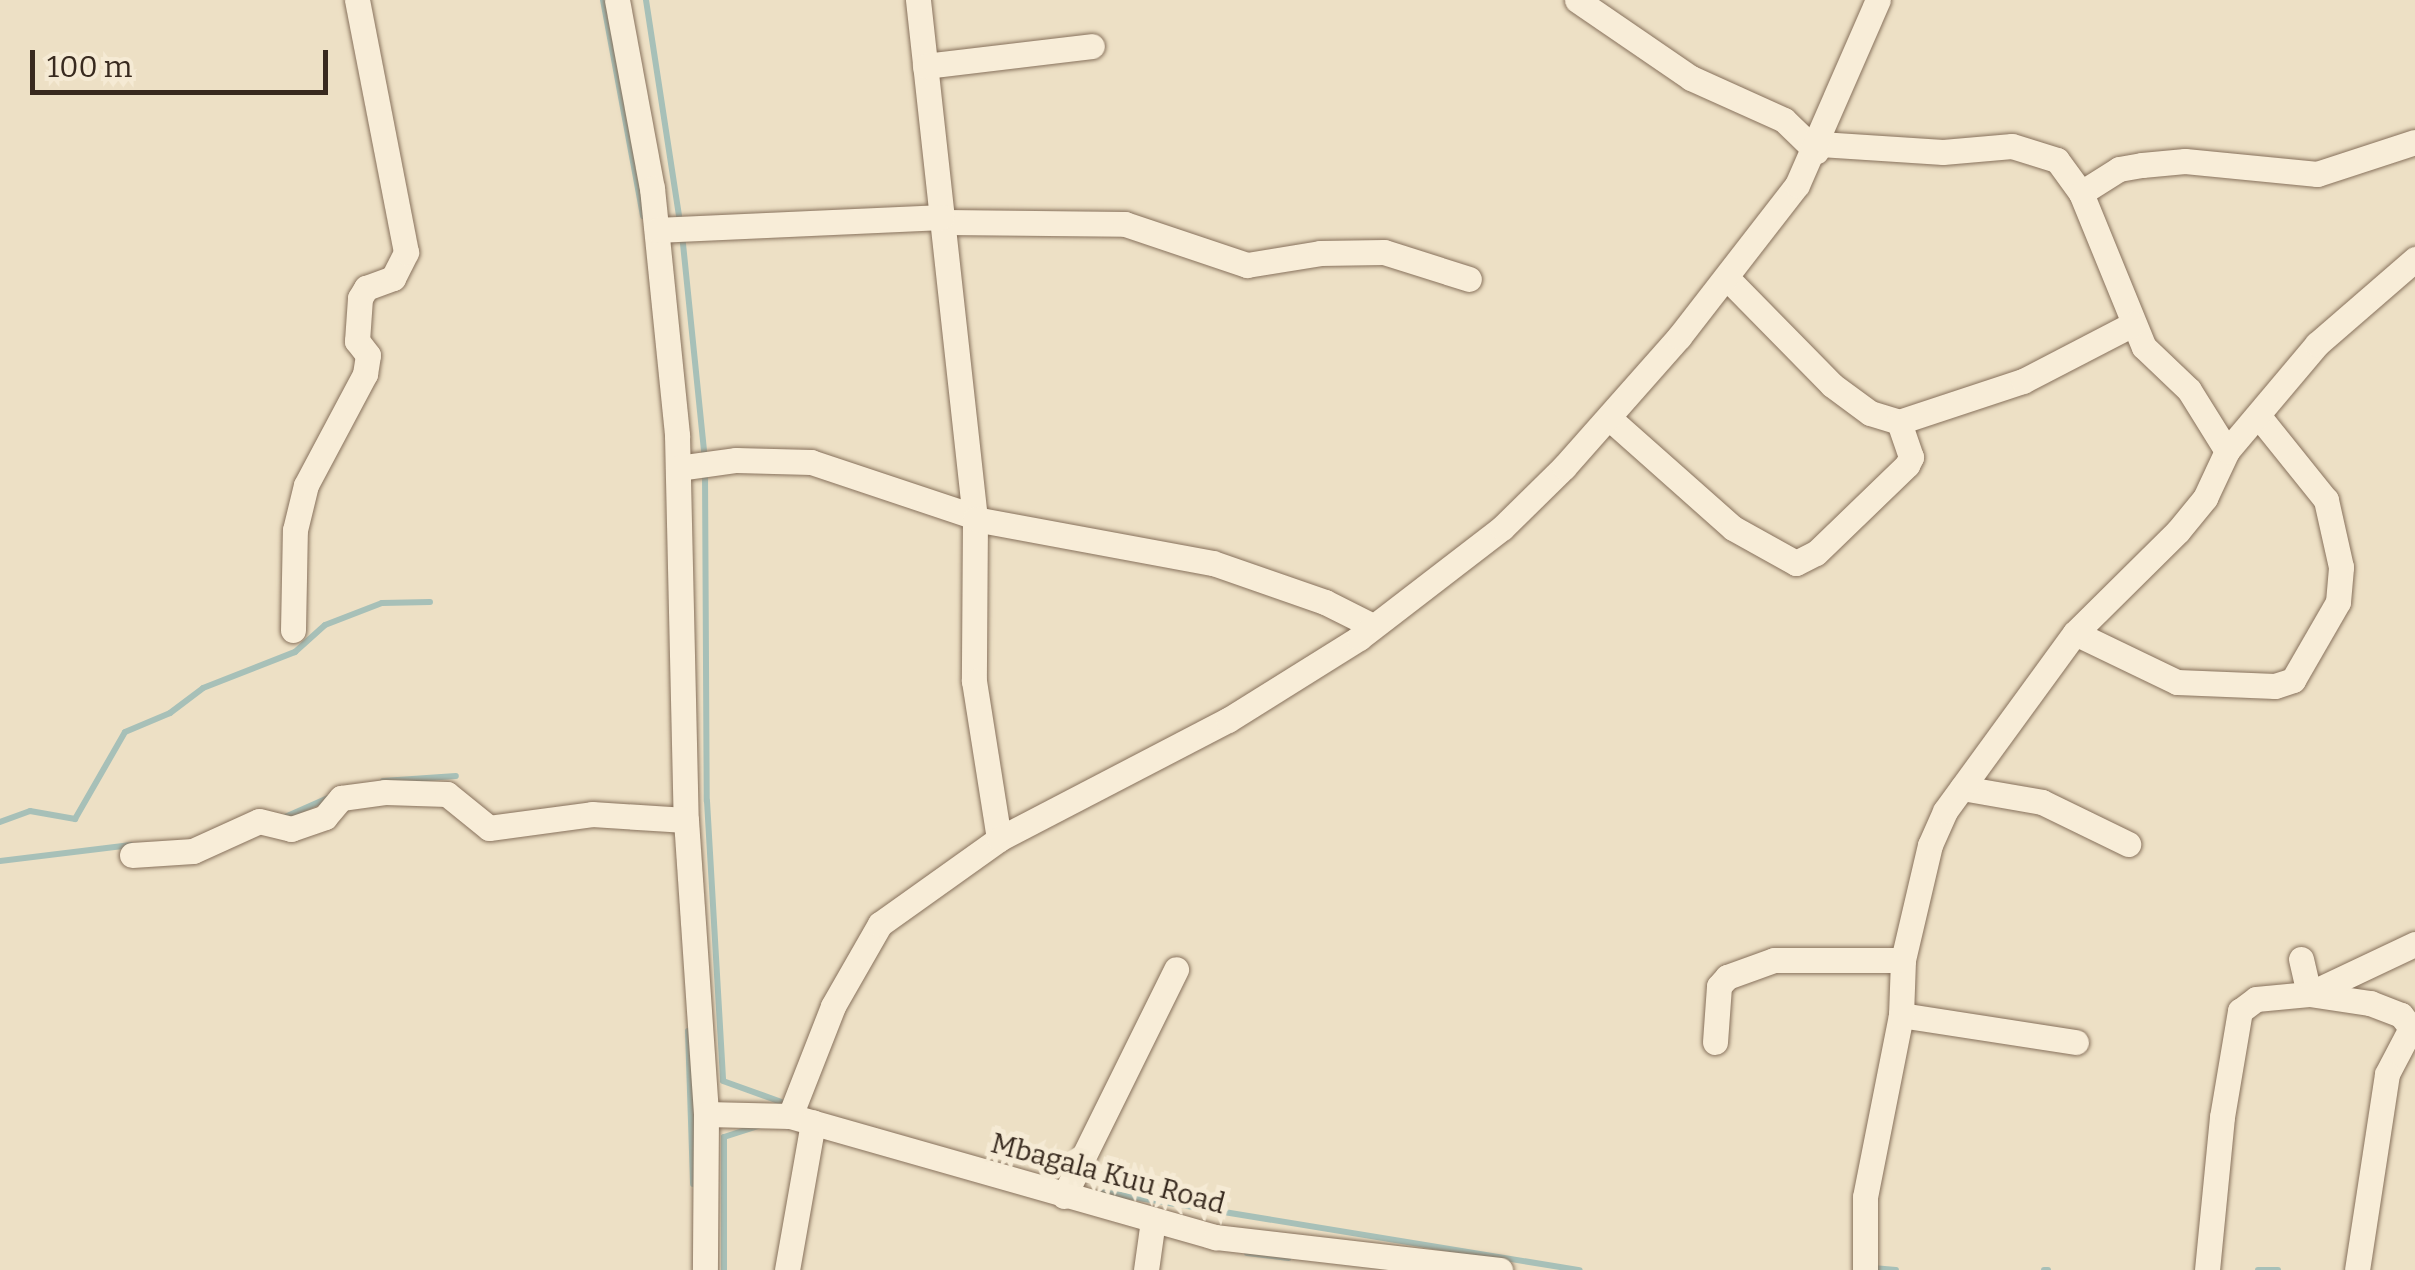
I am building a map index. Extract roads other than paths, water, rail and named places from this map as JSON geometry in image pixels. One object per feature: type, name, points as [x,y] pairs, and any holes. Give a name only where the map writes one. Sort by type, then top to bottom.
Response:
[{"type":"street","points":[[293,630],[295,530],[306,485],[366,374],[368,355],[357,340],[360,298],[366,288],[393,278],[406,252],[357,0]]},
{"type":"street","points":[[617,0],[656,230],[678,468],[686,820],[706,1114],[705,1270]]},
{"type":"street","points":[[918,0],[973,518],[974,681],[999,839]]},
{"type":"street","points":[[1578,0],[1691,78],[1784,120],[1818,147],[1944,152],[2025,147],[2057,160],[2081,193],[2144,347],[2189,390],[2226,451]]},
{"type":"street","points":[[787,1270],[802,1119],[833,1006],[868,938],[999,839],[1228,720],[1370,625],[1502,528],[1609,418],[1727,278],[1818,147],[1878,0]]},
{"type":"street","points":[[924,66],[1092,46]]},
{"type":"street","points":[[2081,193],[2119,169],[2142,165],[2185,161],[2317,174],[2415,142]]},
{"type":"street","points":[[656,230],[944,220],[1125,224],[1246,265],[1320,253],[1384,252],[1468,279]]},
{"type":"street","points":[[1865,1270],[1865,1198],[1900,1015],[1903,960],[1930,845],[1962,788],[2075,633],[2186,520],[2226,451],[2260,418],[2317,344],[2415,259]]},
{"type":"street","points":[[1727,278],[1832,386],[1870,413],[1899,422],[2023,380],[2133,324]]},
{"type":"street","points":[[1609,418],[1732,528],[1796,563],[1816,552],[1907,466],[1911,456],[1899,422]]},
{"type":"street","points":[[2075,633],[2177,682],[2275,686],[2293,680],[2338,602],[2341,567],[2326,500],[2260,418]]},
{"type":"street","points":[[678,468],[736,460],[811,462],[973,518],[1213,563],[1325,602],[1370,625]]},
{"type":"street","points":[[1962,788],[2042,802],[2128,844]]},
{"type":"street","points":[[132,855],[193,851],[260,821],[291,829],[325,817],[340,798],[385,792],[446,794],[489,828],[592,814],[686,820]]},
{"type":"street","points":[[2310,994],[2415,944]]},
{"type":"street","points":[[2301,958],[2310,994]]},
{"type":"street","points":[[1716,1042],[1720,986],[1727,977],[1774,960],[1903,960]]},
{"type":"street","points":[[1064,1196],[1176,969]]},
{"type":"street","points":[[2207,1270],[2240,1011],[2256,999],[2310,994],[2370,1003],[2401,1015],[2411,1028],[2388,1074],[2357,1270]]},
{"type":"street","points":[[1900,1015],[2076,1042]]},
{"type":"street","name":"Mbagala Kuu Road","points":[[706,1114],[802,1119],[1153,1220],[1318,1253],[1500,1270]]},
{"type":"street","points":[[1146,1270],[1153,1220]]},
{"type":"waterway","points":[[603,0],[643,216]]},
{"type":"waterway","points":[[646,0],[680,221]]},
{"type":"waterway","points":[[682,234],[705,460]]},
{"type":"waterway","points":[[705,472],[707,801],[723,1081],[787,1104]]},
{"type":"waterway","points":[[0,822],[30,811],[75,819],[125,732],[170,713],[203,688],[295,652],[325,625],[382,603],[430,602]]},
{"type":"waterway","points":[[383,781],[456,776]]},
{"type":"waterway","points":[[285,817],[328,798]]},
{"type":"waterway","points":[[0,861],[131,845]]},
{"type":"waterway","points":[[688,1031],[693,1184]]},
{"type":"waterway","points":[[724,1270],[724,1137],[758,1126]]},
{"type":"waterway","points":[[1102,1192],[1580,1270]]},
{"type":"waterway","points":[[1247,1253],[1289,1258]]},
{"type":"waterway","points":[[1873,1268],[1896,1270]]},
{"type":"waterway","points":[[2258,1270],[2278,1270]]}]
